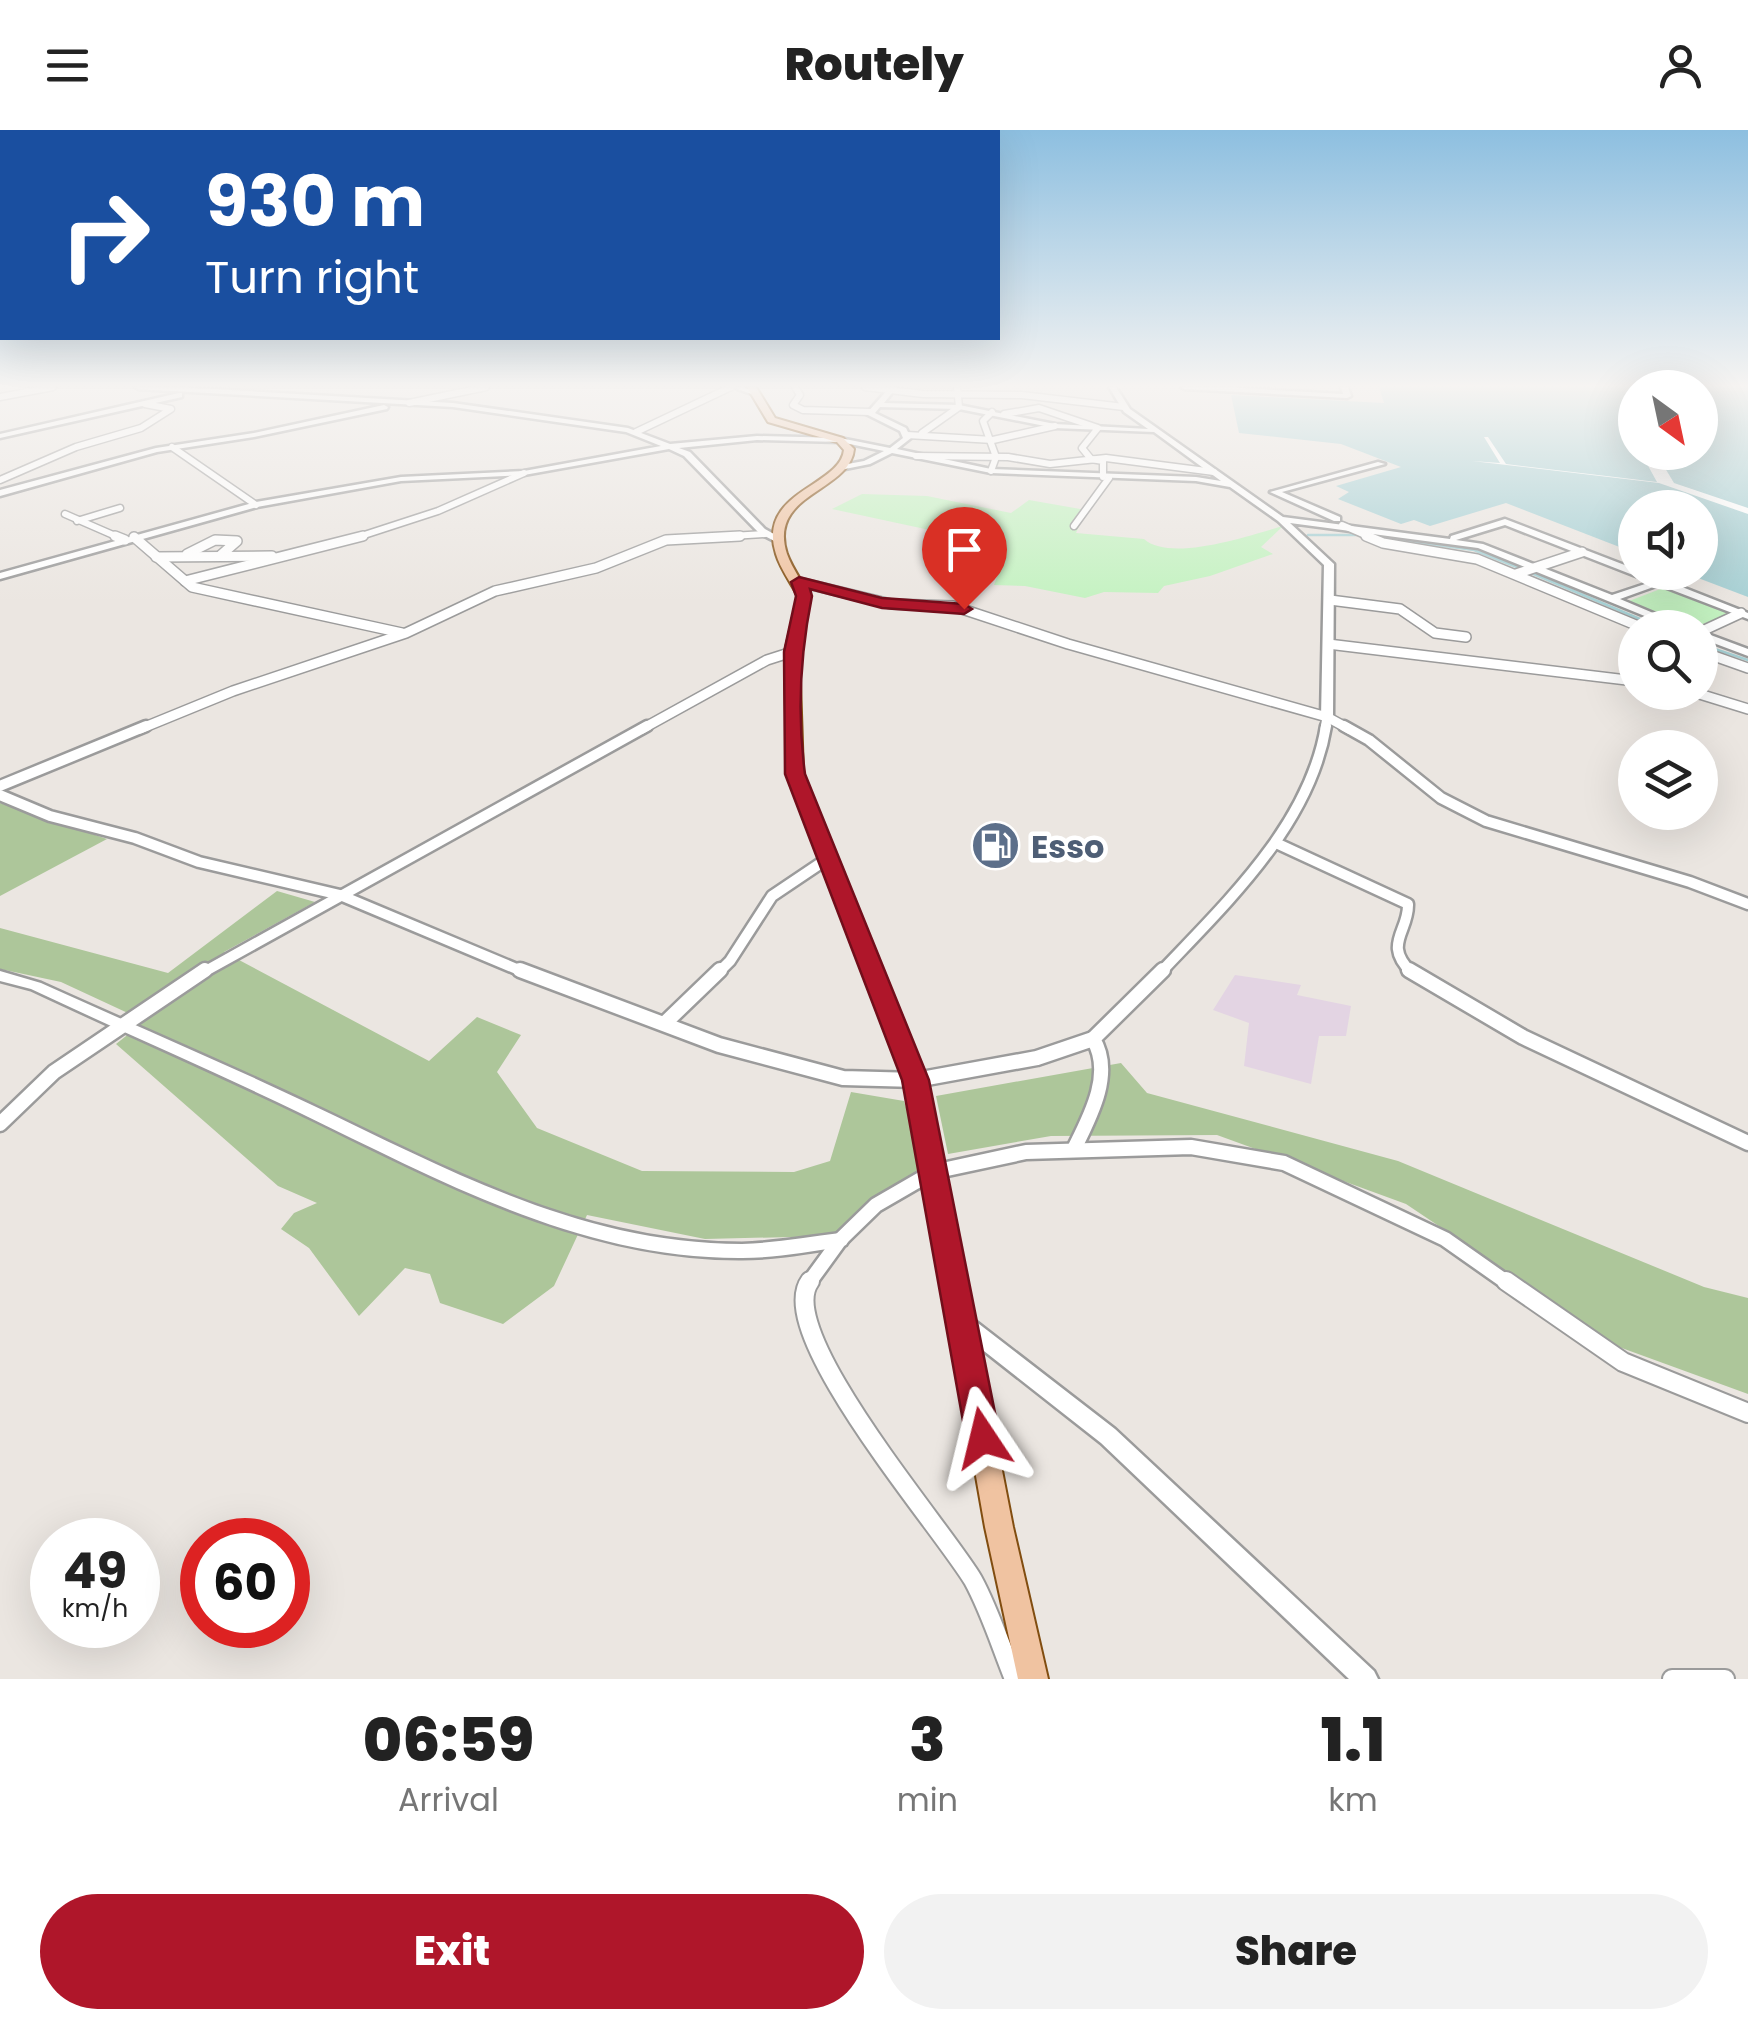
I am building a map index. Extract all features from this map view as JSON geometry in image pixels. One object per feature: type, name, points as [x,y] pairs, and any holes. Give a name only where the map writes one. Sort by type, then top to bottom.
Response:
[{"type":"main road","points":[[846,459],[840,468],[792,503],[771,537],[799,582],[803,606],[792,652],[795,774],[916,1080],[999,1527],[1033,1679]]},
{"type":"street","points":[[0,480],[47,459]]},
{"type":"street","points":[[0,493],[126,459]]},
{"type":"street","points":[[190,459],[256,505]]},
{"type":"street","points":[[0,576],[256,505],[401,479],[524,472],[597,459]]},
{"type":"street","points":[[693,459],[771,537]]},
{"type":"street","points":[[840,468],[871,459]]},
{"type":"street","points":[[932,459],[991,471],[1196,479],[1232,484]]},
{"type":"street","points":[[991,471],[995,459]]},
{"type":"street","points":[[1014,459],[1050,464],[1089,459]]},
{"type":"street","points":[[1074,526],[1106,478],[1103,462],[1092,459]]},
{"type":"street","points":[[1094,459],[1214,472]]},
{"type":"street","points":[[0,795],[50,816],[135,838],[199,862],[340,895],[526,973],[666,1022],[718,1045],[813,1073],[916,1080],[1037,1058],[1092,1038],[1118,1018],[1276,843],[1315,771],[1327,734],[1329,564],[1282,518],[1196,459]]},
{"type":"street","points":[[1381,464],[1274,492],[1376,540],[1528,571],[1642,610]]},
{"type":"street","points":[[185,581],[281,558],[423,516],[524,472]]},
{"type":"street","points":[[77,521],[120,508]]},
{"type":"street","points":[[65,514],[130,538],[185,581],[220,596],[406,634]]},
{"type":"street","points":[[1282,518],[1480,546],[1618,616]]},
{"type":"street","points":[[1446,540],[1505,522],[1618,566]]},
{"type":"street","points":[[0,786],[233,691],[406,634],[479,596],[596,568],[654,542],[771,537]]},
{"type":"street","points":[[182,556],[216,540],[237,541],[221,555]]},
{"type":"street","points":[[1528,571],[1582,552]]},
{"type":"street","points":[[156,557],[281,558]]},
{"type":"street","points":[[799,582],[892,604],[953,606],[1068,644],[1326,717],[1358,732],[1441,798],[1486,821],[1690,882],[1748,904]]},
{"type":"street","points":[[1614,598],[1637,590]]},
{"type":"street","points":[[1681,590],[1745,615]]},
{"type":"street","points":[[1330,600],[1400,609],[1435,634],[1466,637]]},
{"type":"street","points":[[1718,626],[1745,615]]},
{"type":"street","points":[[1718,641],[1748,654]]},
{"type":"street","points":[[1328,644],[1618,679]]},
{"type":"street","points":[[0,1124],[54,1072],[207,969],[767,660],[792,652]]},
{"type":"street","points":[[1718,657],[1748,668]]},
{"type":"street","points":[[1718,700],[1748,709]]},
{"type":"street","points":[[1276,843],[1408,904],[1410,911],[1397,932],[1396,943],[1408,970],[1521,1037],[1748,1143]]},
{"type":"street","points":[[666,1022],[730,961],[772,896],[827,858]]},
{"type":"street","points":[[0,976],[36,986],[302,1107],[498,1203],[540,1218],[624,1240],[694,1248],[743,1251],[840,1240]]},
{"type":"street","points":[[1074,1149],[1094,1111],[1104,1058],[1092,1038]]},
{"type":"street","points":[[1014,1679],[973,1581],[851,1409],[819,1352],[801,1300],[803,1290],[840,1240],[876,1205],[933,1172],[1026,1152],[1074,1149],[1191,1147],[1284,1163],[1446,1239],[1623,1362],[1748,1413]]},
{"type":"street","points":[[962,1323],[1108,1436],[1366,1679]]},
{"type":"street","points":[[1672,1679],[1725,1679]]},
{"type":"shaded area","points":[[1235,975],[1301,985],[1297,995],[1351,1006],[1346,1036],[1319,1036],[1311,1084],[1244,1066],[1249,1023],[1213,1010]]},
{"type":"green space","points":[[862,494],[927,496],[1011,513],[1029,500],[1086,510],[1076,533],[1144,539],[1172,548],[1211,545],[1283,526],[1261,547],[1273,554],[1210,576],[1164,586],[1158,593],[1104,592],[1085,598],[1025,586],[994,585],[1000,569],[964,560],[971,550],[967,538],[832,509]]},
{"type":"green space","points":[[1668,590],[1732,615],[1718,619],[1718,610],[1651,610],[1629,601]]},
{"type":"green space","points":[[0,803],[107,839],[0,896]]},
{"type":"green space","points":[[277,891],[315,902],[224,952],[429,1061],[477,1017],[521,1035],[497,1072],[537,1128],[642,1171],[794,1172],[830,1161],[851,1092],[904,1101],[926,1171],[830,1236],[705,1239],[587,1215],[554,1286],[503,1324],[440,1303],[430,1274],[405,1268],[359,1316],[309,1248],[281,1229],[294,1213],[317,1203],[278,1186],[116,1044],[145,1021],[61,982],[0,969],[0,928],[168,973]]},
{"type":"green space","points":[[1121,1063],[1147,1093],[1398,1161],[1704,1287],[1748,1298],[1748,1394],[1619,1347],[1406,1204],[1217,1135],[1051,1136],[948,1154],[936,1096]]},
{"type":"water","points":[[1381,459],[1618,459],[1618,470],[1718,470],[1718,459],[1748,459],[1748,597],[1718,586],[1718,490],[1618,490],[1618,546],[1506,503],[1430,526],[1414,520],[1401,524],[1338,499],[1349,492],[1336,486],[1401,467]]},
{"type":"pier","points":[[1498,459],[1503,459],[1506,464],[1657,482],[1650,470],[1666,470],[1674,483],[1695,490],[1679,490],[1659,483],[1472,461],[1500,463]]},
{"type":"pier","points":[[1718,498],[1748,508],[1748,514],[1718,504]]},
{"type":"waterway","points":[[1308,535],[1356,535]]},
{"type":"waterway","points":[[1379,537],[1474,550],[1522,569]]},
{"type":"waterway","points":[[1529,572],[1619,610]]},
{"type":"waterway","points":[[1718,650],[1748,660]]},
{"type":"place","name":"Esso","points":[[996,846]]},
{"type":"route","points":[[964,609],[882,603],[799,582],[804,596],[792,652],[792,748],[795,774],[916,1080],[983,1438]]}]
